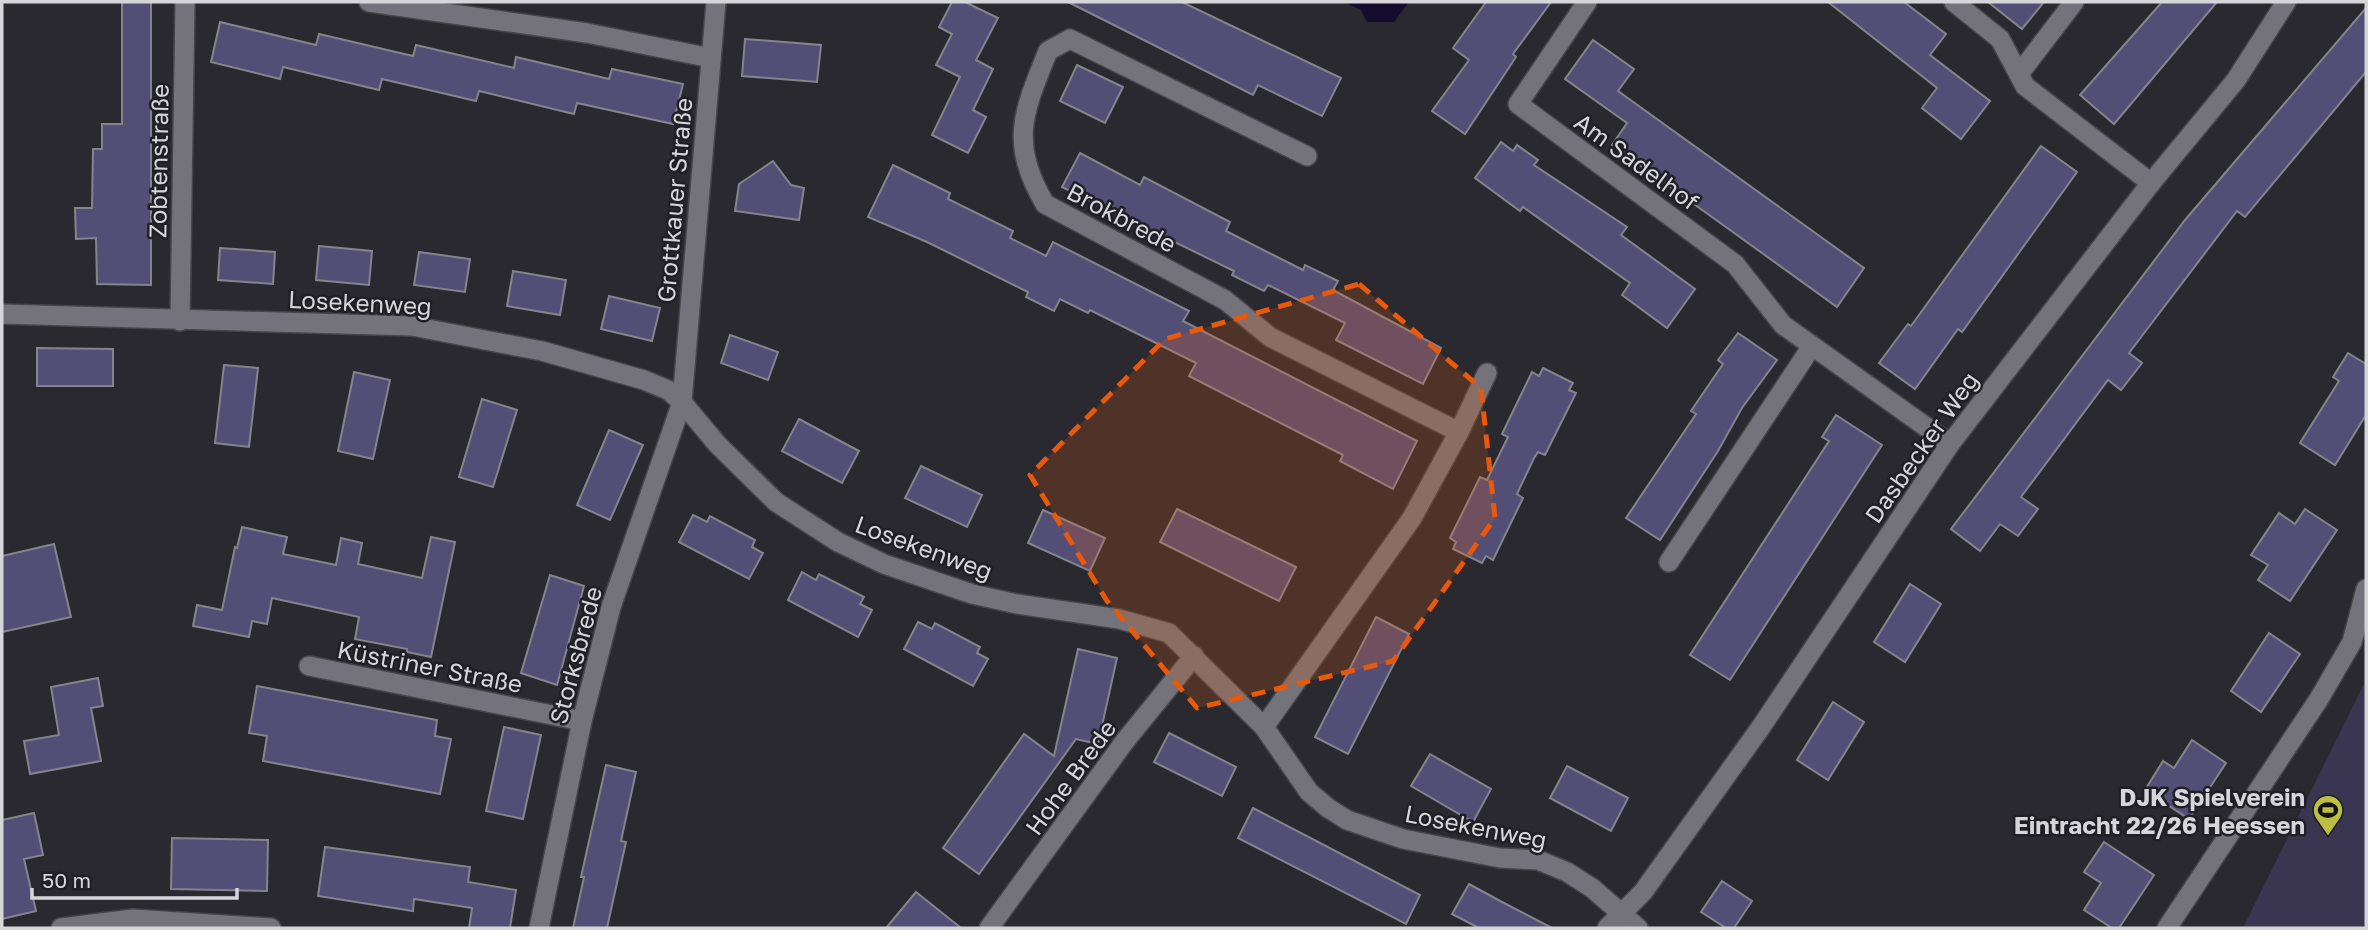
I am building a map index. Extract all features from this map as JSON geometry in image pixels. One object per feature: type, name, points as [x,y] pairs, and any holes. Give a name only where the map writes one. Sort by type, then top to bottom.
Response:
[{"type":"street","name":"Zobtenstraße","points":[[180,321],[185,2]]},
{"type":"street","points":[[369,2],[587,33],[711,58]]},
{"type":"street","name":"Grottkauer Straße","points":[[682,402],[716,2]]},
{"type":"street","name":"Am Sadelhof","points":[[1587,2],[1518,104],[1735,264],[1783,325],[1950,444]]},
{"type":"street","points":[[1954,2],[2000,39],[2025,86],[2151,183]]},
{"type":"street","points":[[2019,74],[2074,2]]},
{"type":"street","name":"Dasbecker Weg","points":[[1607,928],[1643,892],[1761,727],[1950,444],[2151,183],[2236,80],[2286,2]]},
{"type":"street","name":"Brokbrede","points":[[1307,156],[1070,39],[1048,51],[1022,126],[1030,177],[1045,204],[1225,300],[1270,337],[1459,432]]},
{"type":"street","name":"Losekenweg","points":[[2,314],[412,326],[563,357],[644,380],[668,390],[682,402],[718,444],[776,502],[838,542],[884,564],[972,594],[1147,625],[1169,633],[1264,727],[1309,792],[1347,820],[1403,839],[1451,850],[1538,860],[1584,882],[1638,928]]},
{"type":"street","points":[[1669,562],[1812,346]]},
{"type":"street","points":[[1264,727],[1412,518],[1459,432],[1487,373]]},
{"type":"street","name":"Storksbrede","points":[[539,928],[582,721],[611,607],[682,402]]},
{"type":"street","points":[[2167,928],[2319,699],[2352,642],[2366,589]]},
{"type":"street","name":"Hohe Brede","points":[[989,928],[1125,741],[1194,656]]},
{"type":"street","name":"Küstriner Straße","points":[[309,666],[582,721]]},
{"type":"street","points":[[61,928],[133,919],[271,928]]},
{"type":"highlighted area","points":[[1359,284],[1481,388],[1495,518],[1393,661],[1197,708],[1107,601],[1030,475],[1165,339]]},
{"type":"shaded area","points":[[1344,2],[1409,2],[1394,22],[1367,22],[1361,10]]},
{"type":"shaded area","name":"DJK Spielverein Eintracht 22/26 Heessen","points":[[2366,680],[2366,928],[2243,928]]},
{"type":"building","points":[[122,2],[151,2],[151,285],[97,284],[96,238],[76,239],[75,208],[92,208],[93,149],[102,149],[102,124],[122,124]]},
{"type":"building","points":[[952,2],[965,2],[998,18],[976,60],[993,69],[973,110],[986,117],[968,153],[932,135],[960,77],[936,65],[952,34],[939,27]]},
{"type":"building","points":[[1068,2],[1182,2],[1341,78],[1322,116],[1258,85],[1253,95]]},
{"type":"building","points":[[1486,2],[1551,2],[1513,54],[1516,57],[1465,134],[1432,111],[1469,60],[1453,48]]},
{"type":"building","points":[[1828,2],[1904,2],[1946,34],[1930,55],[1990,101],[1961,139],[1922,108],[1937,88]]},
{"type":"building","points":[[1988,2],[2044,2],[2022,29]]},
{"type":"building","points":[[2162,2],[2217,2],[2114,124],[2080,95]]},
{"type":"building","points":[[2366,8],[2366,72],[2245,217],[2237,211],[2129,353],[2142,363],[2121,390],[2108,380],[2021,497],[2038,509],[2018,536],[2000,524],[1980,551],[1951,529],[2185,220]]},
{"type":"building","points":[[220,22],[316,45],[319,34],[413,56],[416,45],[514,68],[516,57],[609,79],[612,69],[683,84],[673,124],[577,103],[574,114],[479,91],[476,101],[382,79],[379,90],[283,67],[280,79],[211,62]]},
{"type":"building","points":[[745,39],[821,45],[817,82],[742,76]]},
{"type":"building","points":[[1593,40],[1634,69],[1618,91],[1864,268],[1837,307],[1612,145],[1627,123],[1565,79]]},
{"type":"building","points":[[1077,65],[1123,87],[1105,123],[1060,101]]},
{"type":"building","points":[[1501,142],[1513,151],[1517,145],[1538,160],[1534,165],[1627,227],[1621,235],[1695,289],[1667,328],[1622,295],[1630,283],[1523,207],[1520,211],[1475,178]]},
{"type":"building","points":[[2041,146],[2077,172],[1962,332],[1958,329],[1915,389],[1879,363],[1908,324],[1911,326]]},
{"type":"building","points":[[1080,153],[1140,185],[1144,177],[1230,222],[1226,231],[1303,270],[1305,265],[1338,281],[1333,290],[1441,348],[1423,384],[1336,340],[1345,323],[1268,285],[1264,291],[1232,275],[1234,271],[1062,187]]},
{"type":"building","points":[[773,161],[791,185],[804,188],[799,220],[735,211],[739,184]]},
{"type":"building","points":[[893,165],[950,193],[948,199],[1013,231],[1010,238],[1046,256],[1053,242],[1189,311],[1183,321],[1417,441],[1393,489],[1340,461],[1343,455],[1189,376],[1196,363],[1090,310],[1088,313],[1060,299],[1054,311],[1026,297],[1028,292],[927,242],[868,217]]},
{"type":"building","points":[[319,246],[372,251],[369,285],[316,280]]},
{"type":"building","points":[[220,248],[275,252],[273,284],[218,280]]},
{"type":"building","points":[[419,252],[470,259],[465,292],[414,285]]},
{"type":"building","points":[[513,271],[566,280],[560,315],[507,306]]},
{"type":"building","points":[[609,296],[660,308],[652,341],[601,329]]},
{"type":"building","points":[[1738,333],[1777,360],[1742,408],[1718,451],[1660,540],[1626,518],[1696,414],[1691,411],[1723,364],[1718,360]]},
{"type":"building","points":[[730,335],[778,352],[768,380],[721,363]]},
{"type":"building","points":[[37,348],[113,349],[113,386],[37,386]]},
{"type":"building","points":[[2348,353],[2366,364],[2366,415],[2335,465],[2300,443],[2339,381],[2333,377]]},
{"type":"building","points":[[224,365],[258,368],[249,447],[215,443]]},
{"type":"building","points":[[1543,368],[1573,383],[1569,390],[1576,393],[1545,455],[1538,452],[1534,458],[1517,494],[1523,498],[1493,560],[1486,556],[1482,563],[1453,549],[1456,542],[1450,538],[1480,477],[1487,480],[1508,437],[1502,434],[1532,372],[1539,376]]},
{"type":"building","points":[[354,372],[390,380],[373,459],[338,451]]},
{"type":"building","points":[[482,399],[517,410],[493,487],[459,477]]},
{"type":"building","points":[[1836,415],[1882,445],[1730,680],[1690,655],[1829,441],[1822,437]]},
{"type":"building","points":[[799,419],[859,451],[842,483],[782,451]]},
{"type":"building","points":[[609,430],[643,445],[610,520],[577,505]]},
{"type":"building","points":[[921,466],[982,495],[967,527],[905,498]]},
{"type":"building","points":[[1177,509],[1296,567],[1279,601],[1160,542]]},
{"type":"building","points":[[2305,509],[2337,530],[2290,601],[2258,580],[2268,565],[2251,555],[2279,513],[2295,524]]},
{"type":"building","points":[[1043,510],[1105,538],[1090,571],[1028,543]]},
{"type":"building","points":[[693,515],[707,522],[710,516],[755,540],[752,547],[763,553],[749,579],[679,542]]},
{"type":"building","points":[[242,527],[287,537],[283,554],[336,565],[341,538],[362,543],[358,564],[422,578],[431,537],[455,542],[431,657],[407,652],[407,649],[355,639],[359,617],[272,598],[267,624],[252,621],[249,637],[193,626],[197,605],[222,610],[235,547],[237,548]]},
{"type":"building","points":[[54,544],[71,617],[2,632],[2,556]]},
{"type":"building","points":[[802,572],[816,580],[819,574],[864,597],[860,604],[872,610],[858,637],[788,600]]},
{"type":"building","points":[[550,575],[584,586],[557,685],[521,673]]},
{"type":"building","points":[[1910,584],[1941,604],[1905,662],[1874,642]]},
{"type":"building","points":[[1376,617],[1409,634],[1348,754],[1315,737]]},
{"type":"building","points":[[918,622],[932,629],[935,623],[980,647],[977,653],[988,659],[973,686],[904,649]]},
{"type":"building","points":[[2269,633],[2300,654],[2261,712],[2231,691]]},
{"type":"building","points":[[1078,649],[1117,658],[1098,744],[1076,739],[979,874],[943,848],[1024,734],[1054,756]]},
{"type":"building","points":[[98,678],[103,706],[91,708],[101,761],[30,774],[24,741],[59,735],[51,687]]},
{"type":"building","points":[[257,686],[437,720],[435,736],[451,739],[440,794],[263,761],[267,736],[249,733]]},
{"type":"building","points":[[1833,702],[1864,722],[1828,780],[1797,760]]},
{"type":"building","points":[[504,727],[541,735],[523,819],[486,811]]},
{"type":"building","points":[[1169,733],[1236,767],[1222,796],[1154,762]]},
{"type":"building","points":[[2192,740],[2226,763],[2189,819],[2145,790],[2163,761],[2174,768]]},
{"type":"building","points":[[1430,754],[1491,789],[1473,822],[1411,786]]},
{"type":"building","points":[[606,765],[636,772],[621,841],[626,842],[607,928],[573,928],[584,877],[581,877]]},
{"type":"building","points":[[1567,766],[1628,798],[1611,831],[1550,798]]},
{"type":"building","points":[[1253,808],[1420,895],[1406,924],[1238,838]]},
{"type":"building","points":[[34,813],[43,855],[24,859],[36,911],[2,919],[2,820]]},
{"type":"building","points":[[172,838],[268,840],[267,891],[171,889]]},
{"type":"building","points":[[2104,842],[2154,875],[2119,928],[2112,928],[2084,910],[2101,883],[2084,872]]},
{"type":"building","points":[[325,847],[470,867],[468,882],[516,890],[510,928],[469,928],[472,908],[414,899],[413,911],[318,896]]},
{"type":"building","points":[[1722,881],[1752,901],[1734,928],[1726,928],[1701,912]]},
{"type":"building","points":[[1469,884],[1552,928],[1479,928],[1452,914]]},
{"type":"building","points":[[916,892],[961,928],[886,928]]},
{"type":"place","name":"DJK Spielverein Eintracht 22/26 Heessen","points":[[2328,837]]}]
